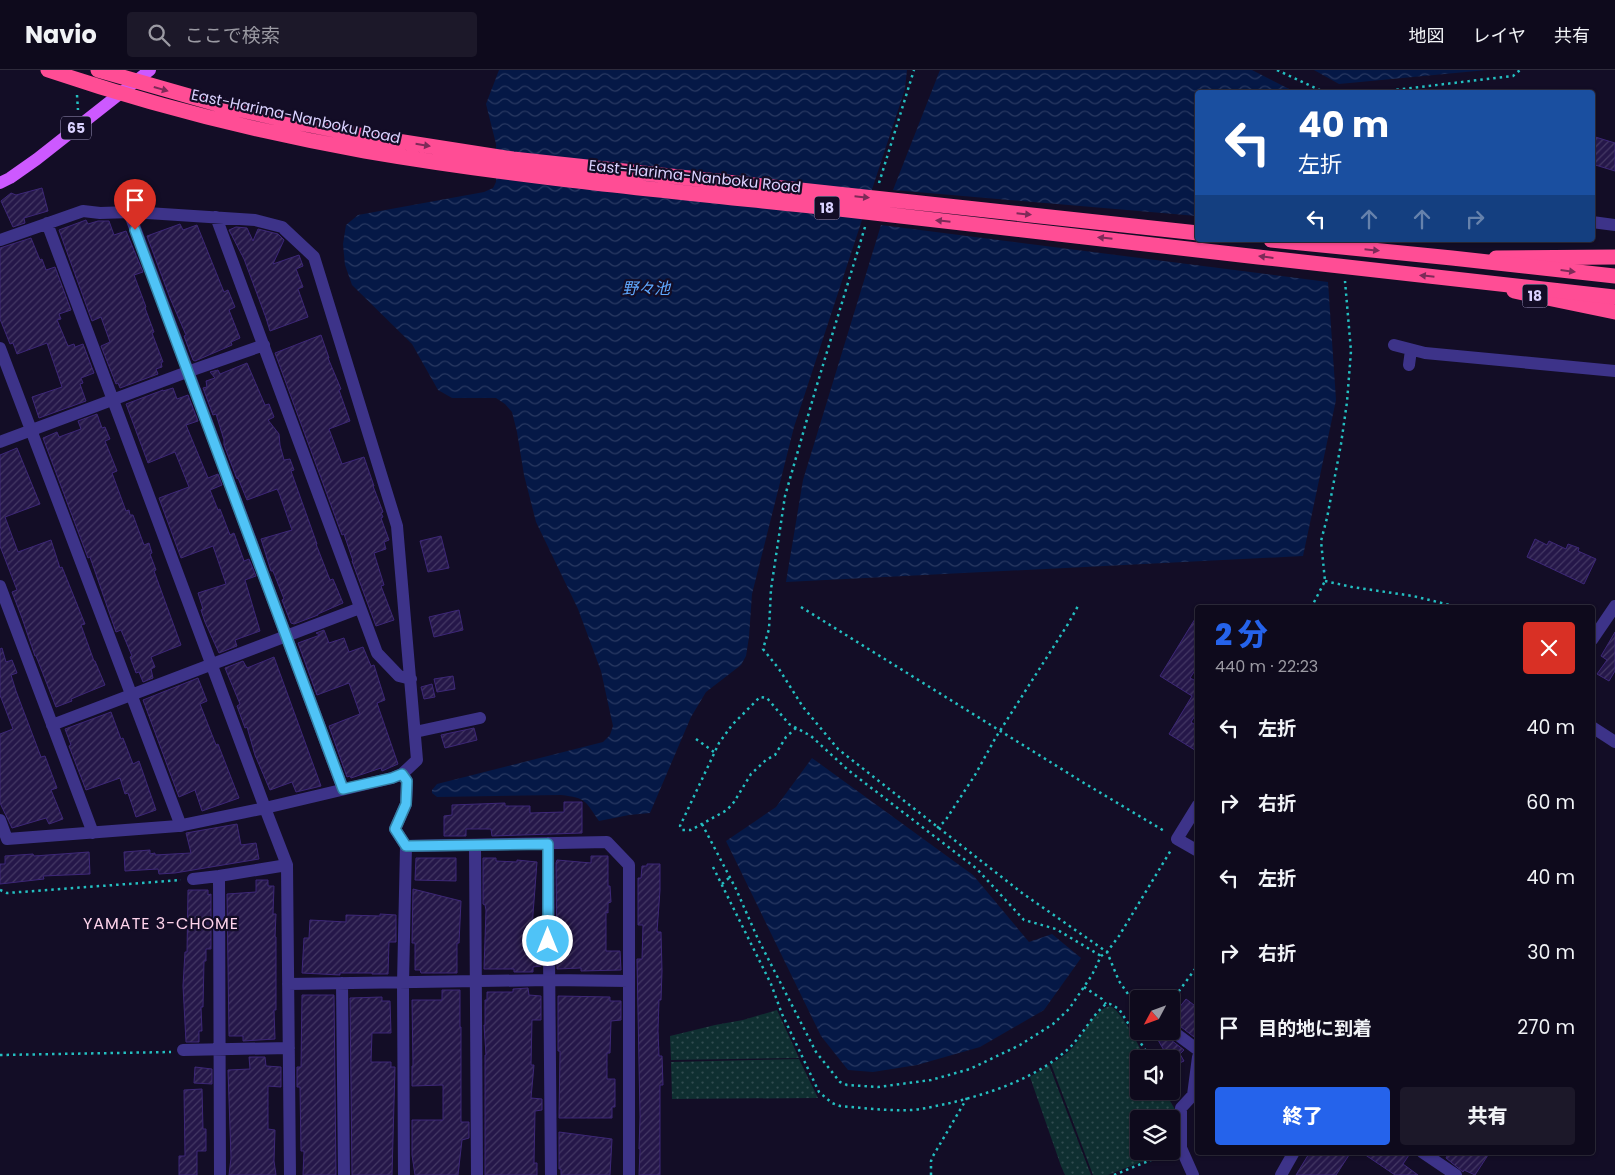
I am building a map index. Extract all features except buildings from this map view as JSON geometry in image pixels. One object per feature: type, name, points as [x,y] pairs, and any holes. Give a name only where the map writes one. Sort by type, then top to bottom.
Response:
[{"type":"highway","name":"East-Harima-Nanboku Road","points":[[48,70],[144,100],[218,120],[362,151],[435,162],[584,182],[1615,297]]},
{"type":"highway","name":"East-Harima-Nanboku Road","points":[[98,70],[214,103],[294,122],[364,136],[513,159],[1195,233]]},
{"type":"highway","name":"18","points":[[1291,242],[1615,276]]},
{"type":"highway","name":"18","points":[[1452,258],[1615,257]]},
{"type":"highway","name":"18","points":[[1454,279],[1615,312]]},
{"type":"main road","name":"65","points":[[0,183],[37,159],[150,70]]},
{"type":"street","points":[[0,240],[83,211],[100,213],[128,212],[255,220],[282,227],[314,257],[397,526],[411,679],[416,760],[402,774],[392,778],[181,826],[7,839],[0,820]]},
{"type":"street","points":[[128,212],[343,789]]},
{"type":"street","points":[[216,217],[377,653],[399,676],[411,679]]},
{"type":"street","points":[[1595,222],[1615,225]]},
{"type":"street","points":[[47,223],[264,808],[287,865],[290,1175]]},
{"type":"street","points":[[0,442],[264,345]]},
{"type":"street","points":[[1394,345],[1424,354],[1615,371]]},
{"type":"street","points":[[0,348],[181,826]]},
{"type":"street","points":[[1409,365],[1411,350]]},
{"type":"street","points":[[0,586],[92,832]]},
{"type":"street","points":[[1595,636],[1615,606]]},
{"type":"street","points":[[52,725],[360,608]]},
{"type":"street","points":[[415,732],[480,718]]},
{"type":"street","points":[[1595,729],[1615,742]]},
{"type":"street","points":[[402,774],[407,781],[406,804],[395,829],[406,846],[403,983],[404,1175]]},
{"type":"street","points":[[1195,810],[1177,839],[1195,849]]},
{"type":"street","points":[[406,846],[607,842],[629,865],[630,1175]]},
{"type":"street","points":[[548,844],[551,1175]]},
{"type":"street","points":[[475,845],[476,1175]]},
{"type":"street","points":[[193,879],[287,865]]},
{"type":"street","points":[[219,876],[220,1175]]},
{"type":"street","points":[[288,984],[548,980],[629,981]]},
{"type":"street","points":[[342,983],[344,1175]]},
{"type":"street","points":[[1180,1037],[1195,1048]]},
{"type":"street","points":[[183,1050],[289,1048]]},
{"type":"street","points":[[1192,1175],[1182,1148],[1181,1108],[1193,1095],[1195,1080]]},
{"type":"street","points":[[1281,1175],[1292,1155]]},
{"type":"street","points":[[1426,1155],[1456,1175]]},
{"type":"path","points":[[877,190],[914,70]]},
{"type":"path","points":[[1277,70],[1320,90]]},
{"type":"path","points":[[1394,90],[1513,76],[1520,70]]},
{"type":"path","points":[[76,89],[78,126]]},
{"type":"path","points":[[867,222],[824,361],[786,496],[771,589],[769,628],[763,649],[779,669],[803,707],[838,750],[1022,893],[1107,952],[1120,982],[1130,997]]},
{"type":"path","points":[[1313,605],[1325,581],[1321,541],[1341,444],[1350,368],[1350,342],[1344,273]]},
{"type":"path","points":[[1325,581],[1412,596],[1450,605]]},
{"type":"path","points":[[937,828],[945,821],[975,775],[1078,606]]},
{"type":"path","points":[[702,824],[816,1052],[840,1082],[847,1085],[878,1087],[931,1080],[970,1069],[1020,1044],[1054,1024],[1069,1009],[1084,987],[1101,956],[1107,952],[1177,839],[801,607]]},
{"type":"path","points":[[796,728],[786,737],[775,755],[766,760],[751,774],[727,810],[691,830],[682,830],[680,826],[714,752],[728,730],[760,697],[767,698],[789,724],[811,736],[848,770],[977,869],[1024,920],[1056,929],[1101,956]]},
{"type":"path","points":[[696,739],[714,752]]},
{"type":"path","points":[[713,867],[771,984],[782,1014],[818,1092],[832,1104],[914,1110],[967,1098],[1020,1081],[1067,1051],[1094,1015],[1106,1004]]},
{"type":"path","points":[[722,884],[730,877]]},
{"type":"path","points":[[0,890],[7,893],[193,879]]},
{"type":"path","points":[[1180,990],[1195,969]]},
{"type":"path","points":[[1084,987],[1102,998],[1106,1004],[1110,1004],[1119,1010],[1146,1050]]},
{"type":"path","points":[[0,1055],[132,1053],[183,1050]]},
{"type":"path","points":[[931,1175],[933,1156],[967,1098]]},
{"type":"path","points":[[1114,1175],[1182,1148]]},
{"type":"green space","points":[[1110,1006],[1119,1014],[1130,1030],[1130,1040],[1136,1040],[1141,1050],[1130,1050],[1130,1100],[1169,1100],[1175,1110],[1130,1110],[1130,1160],[1146,1160],[1108,1175],[1093,1175],[1051,1064],[1071,1050],[1093,1018],[1103,1009]]},
{"type":"green space","points":[[777,1010],[799,1058],[671,1060],[670,1036],[743,1020]]},
{"type":"green space","points":[[799,1059],[818,1098],[672,1099],[671,1062]]},
{"type":"green space","points":[[1049,1065],[1091,1175],[1065,1175],[1061,1166],[1030,1077]]},
{"type":"water","name":"野々池","points":[[499,70],[907,70],[905,89],[794,427],[752,594],[746,656],[741,665],[706,692],[691,717],[650,813],[599,821],[581,799],[570,796],[437,797],[432,793],[437,784],[603,742],[610,735],[613,726],[601,671],[578,609],[536,522],[524,475],[512,412],[496,398],[452,398],[438,390],[412,344],[352,285],[345,265],[343,244],[346,225],[358,215],[484,192],[493,188],[496,182],[496,144],[486,104]]},
{"type":"water","points":[[940,70],[1252,70],[1291,90],[1195,90],[1195,216],[893,190]]},
{"type":"water","points":[[1314,70],[1487,70],[1339,84]]},
{"type":"water","points":[[881,225],[1328,282],[1336,400],[1303,556],[786,582],[803,480]]},
{"type":"water","points":[[812,758],[973,875],[1029,942],[1052,934],[1081,958],[1044,1010],[980,1047],[917,1065],[873,1072],[848,1070],[821,1036],[726,841],[776,807]]},
{"type":"district","name":"YAMATE 3-CHOME","points":[[161,923]]},
{"type":"route","points":[[135,230],[343,789],[402,774],[407,781],[406,804],[395,829],[406,846],[548,844],[548,941]]}]
